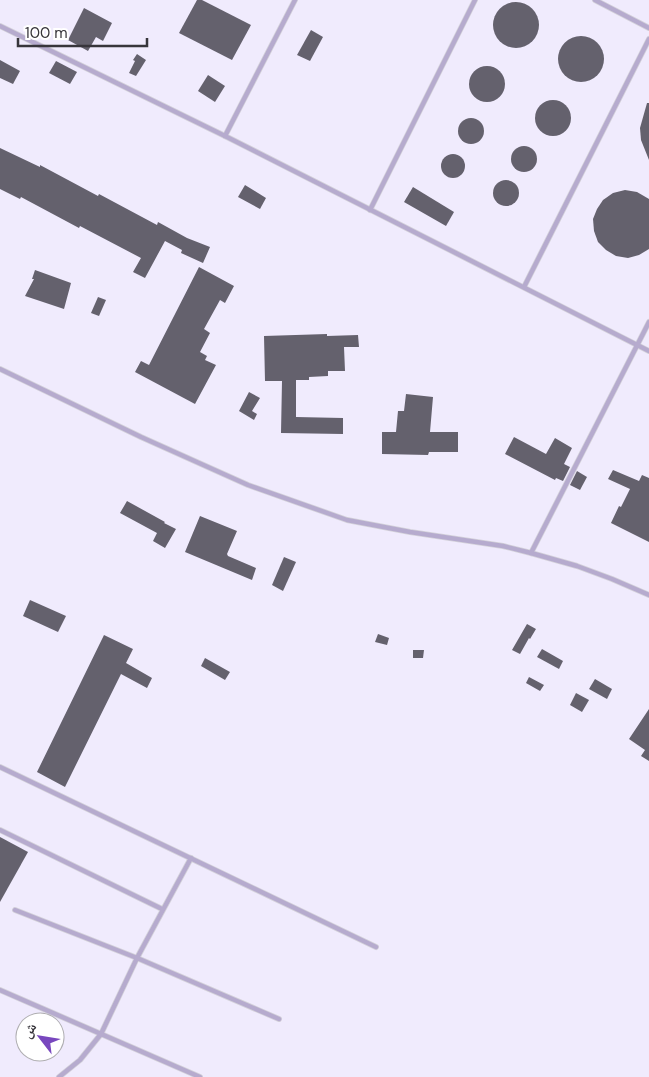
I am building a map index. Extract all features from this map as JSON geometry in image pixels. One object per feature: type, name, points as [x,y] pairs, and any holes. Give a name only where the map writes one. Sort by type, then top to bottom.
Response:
[{"type":"lane","points":[[225,136],[295,0]]},
{"type":"lane","points":[[370,210],[475,0]]},
{"type":"lane","points":[[595,0],[649,28]]},
{"type":"lane","points":[[0,26],[225,136],[649,351]]},
{"type":"lane","points":[[524,287],[649,39]]},
{"type":"lane","points":[[530,553],[649,322]]},
{"type":"lane","points":[[0,369],[141,437],[248,485],[347,520],[503,546],[577,566],[649,595]]},
{"type":"lane","points":[[0,767],[376,947]]},
{"type":"lane","points":[[0,830],[162,909]]},
{"type":"lane","points":[[58,1077],[80,1060],[101,1034],[136,958],[191,858]]},
{"type":"lane","points":[[15,910],[279,1018]]},
{"type":"lane","points":[[0,990],[200,1077]]},
{"type":"shaded area","points":[[0,0],[649,0],[649,1077],[0,1077]]},
{"type":"building","points":[[197,0],[202,0],[251,25],[232,60],[179,33]]},
{"type":"building","points":[[521,2],[533,8],[538,16],[538,34],[533,42],[525,47],[511,48],[499,42],[494,34],[493,20],[499,8],[507,3]]},
{"type":"building","points":[[84,8],[112,23],[103,41],[96,37],[88,51],[68,40]]},
{"type":"building","points":[[311,30],[323,37],[310,61],[297,55]]},
{"type":"building","points":[[576,36],[586,36],[600,46],[604,59],[600,72],[594,78],[586,82],[576,82],[562,72],[558,64],[558,54],[568,40]]},
{"type":"building","points":[[137,54],[146,60],[136,76],[129,73]]},
{"type":"building","points":[[0,60],[20,71],[13,84],[0,78]]},
{"type":"building","points":[[56,61],[77,72],[70,84],[49,73]]},
{"type":"building","points":[[487,66],[494,67],[500,71],[504,77],[504,91],[500,97],[494,101],[487,102],[480,101],[474,97],[470,91],[469,84],[470,77],[474,71],[480,67]]},
{"type":"building","points":[[208,75],[225,86],[215,102],[198,91]]},
{"type":"building","points":[[553,100],[565,106],[571,118],[565,130],[553,136],[541,130],[535,118],[541,106]]},
{"type":"building","points":[[647,103],[649,103],[649,160],[641,140],[640,128]]},
{"type":"building","points":[[471,118],[480,122],[484,131],[480,140],[471,144],[462,140],[458,131],[462,122]]},
{"type":"building","points":[[524,146],[533,150],[537,159],[533,168],[524,172],[515,168],[511,159],[515,150]]},
{"type":"building","points":[[0,148],[40,167],[40,165],[157,225],[158,222],[187,238],[210,247],[203,263],[181,253],[182,250],[165,241],[145,278],[133,272],[141,258],[21,197],[20,199],[0,189]]},
{"type":"building","points":[[453,154],[462,157],[465,166],[462,175],[453,178],[444,175],[441,166],[444,157]]},
{"type":"building","points":[[506,180],[515,184],[519,193],[515,202],[506,206],[497,202],[493,193],[497,184]]},
{"type":"building","points":[[245,185],[266,198],[260,209],[238,197]]},
{"type":"building","points":[[413,187],[454,212],[446,226],[404,202]]},
{"type":"building","points":[[625,190],[637,192],[649,199],[649,249],[639,255],[628,258],[616,256],[598,242],[594,231],[593,219],[603,200],[613,193]]},
{"type":"building","points":[[199,267],[234,286],[225,303],[220,300],[204,329],[210,333],[200,352],[207,356],[205,360],[216,365],[195,404],[135,372],[141,361],[149,365]]},
{"type":"building","points":[[35,270],[71,283],[64,309],[25,296],[34,279],[32,279]]},
{"type":"building","points":[[98,297],[106,300],[99,316],[91,313]]},
{"type":"building","points":[[327,334],[327,336],[358,335],[359,347],[344,347],[345,371],[328,371],[328,376],[309,377],[309,380],[296,380],[296,417],[343,418],[343,434],[281,433],[282,381],[265,381],[264,336]]},
{"type":"building","points":[[249,392],[260,398],[252,411],[257,414],[254,420],[239,411]]},
{"type":"building","points":[[406,394],[433,397],[430,432],[458,432],[458,452],[429,452],[428,455],[382,454],[382,432],[396,432],[398,411],[404,411]]},
{"type":"building","points":[[514,437],[546,454],[555,438],[572,448],[564,464],[570,467],[563,481],[556,478],[555,480],[505,454]]},
{"type":"building","points":[[613,470],[639,481],[642,475],[649,478],[649,542],[611,523],[630,489],[608,479]]},
{"type":"building","points":[[577,471],[587,477],[580,490],[570,485]]},
{"type":"building","points":[[127,501],[176,529],[165,548],[153,541],[157,533],[120,513]]},
{"type":"building","points":[[200,516],[237,531],[227,554],[256,568],[252,580],[185,552]]},
{"type":"building","points":[[284,557],[296,562],[283,591],[272,585]]},
{"type":"building","points":[[30,600],[66,616],[58,632],[23,616]]},
{"type":"building","points":[[527,624],[536,629],[520,654],[512,650]]},
{"type":"building","points":[[378,634],[389,638],[387,645],[375,642]]},
{"type":"building","points":[[104,635],[133,649],[126,663],[152,678],[147,688],[121,674],[65,787],[37,772]]},
{"type":"building","points":[[542,649],[563,661],[559,669],[537,657]]},
{"type":"building","points":[[413,650],[424,650],[423,658],[413,658]]},
{"type":"building","points":[[205,658],[230,672],[225,680],[201,666]]},
{"type":"building","points":[[529,677],[544,685],[540,691],[526,683]]},
{"type":"building","points":[[595,679],[612,689],[607,699],[589,689]]},
{"type":"building","points":[[576,693],[589,700],[582,712],[570,705]]},
{"type":"building","points":[[649,709],[649,761],[641,756],[645,750],[629,739]]},
{"type":"building","points":[[0,837],[28,852],[0,902]]}]
